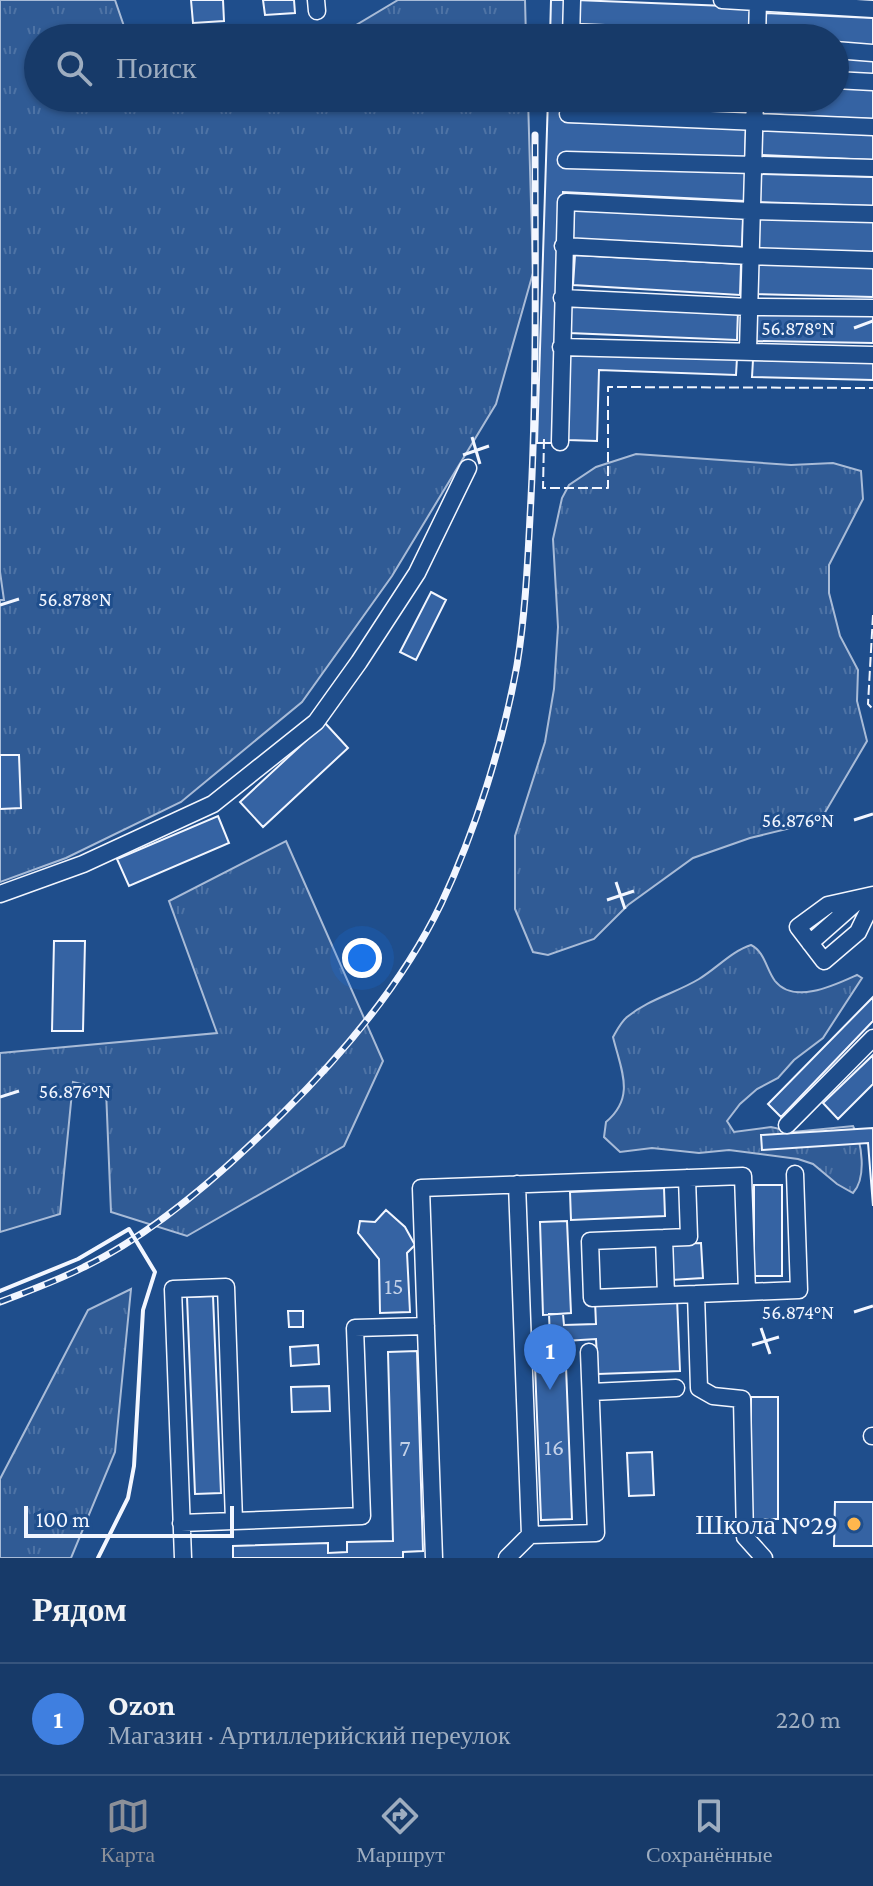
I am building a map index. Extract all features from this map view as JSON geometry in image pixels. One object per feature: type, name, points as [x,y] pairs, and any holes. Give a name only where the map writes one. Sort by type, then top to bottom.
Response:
[{"type":"street","points":[[571,24],[572,0]]},
{"type":"street","points":[[722,0],[873,9]]},
{"type":"street","points":[[757,24],[758,1]]},
{"type":"street","points":[[849,51],[873,53]]},
{"type":"street","points":[[849,81],[873,82]]},
{"type":"street","points":[[748,350],[754,112]]},
{"type":"street","points":[[568,114],[873,127]]},
{"type":"street","points":[[566,160],[873,168]]},
{"type":"street","points":[[560,442],[566,202],[873,214]]},
{"type":"street","points":[[563,246],[873,260]]},
{"type":"street","points":[[562,298],[749,307],[873,308]]},
{"type":"street","points":[[561,347],[873,355]]},
{"type":"street","points":[[0,894],[83,864],[140,835],[213,804],[316,722],[417,573],[468,468]]},
{"type":"street","points":[[870,898],[858,932],[824,961],[798,927],[828,905],[870,898]]},
{"type":"street","points":[[787,1125],[873,1038]]},
{"type":"street","points":[[687,1178],[689,1237],[590,1241],[592,1298],[799,1290],[795,1174]]},
{"type":"street","points":[[434,1558],[421,1188],[743,1176],[747,1292]]},
{"type":"street","points":[[517,1184],[530,1535]]},
{"type":"street","points":[[664,1238],[666,1295]]},
{"type":"street","points":[[183,1558],[173,1289],[226,1287],[234,1521]]},
{"type":"street","points":[[696,1294],[699,1388],[713,1396],[742,1399],[745,1537],[764,1558]]},
{"type":"street","points":[[181,1523],[362,1516],[355,1328],[426,1326]]},
{"type":"street","points":[[507,1558],[530,1535],[596,1533],[589,1352]]},
{"type":"street","points":[[591,1392],[676,1388]]},
{"type":"green space","points":[[0,0],[115,0],[123,24],[24,24],[24,112],[528,112],[533,273],[496,404],[392,576],[302,702],[181,802],[66,858],[0,882],[0,600],[4,600],[0,572]]},
{"type":"green space","points":[[398,0],[525,0],[526,24],[358,24]]},
{"type":"green space","points":[[636,454],[791,465],[833,463],[861,471],[863,499],[829,565],[829,593],[840,636],[858,670],[857,701],[867,741],[820,821],[750,838],[693,858],[628,905],[594,939],[548,955],[533,952],[515,909],[515,836],[545,742],[554,689],[558,627],[553,539],[562,498],[569,485],[596,467]]},
{"type":"green space","points":[[286,841],[383,1061],[344,1146],[187,1236],[111,1212],[106,1090],[73,1082],[60,1214],[0,1232],[0,1053],[217,1033],[169,901]]},
{"type":"green space","points":[[751,945],[762,956],[775,981],[793,992],[815,991],[857,975],[862,978],[823,1038],[794,1060],[778,1078],[757,1089],[727,1121],[734,1132],[771,1127],[793,1132],[853,1126],[859,1141],[862,1169],[853,1193],[813,1164],[798,1159],[729,1150],[699,1153],[652,1148],[620,1152],[604,1137],[606,1122],[615,1113],[624,1093],[613,1037],[623,1021],[644,1005],[699,979],[731,955]]},
{"type":"green space","points":[[131,1289],[115,1452],[71,1558],[0,1558],[0,1479],[88,1310]]},
{"type":"building","points":[[191,0],[223,0],[224,21],[193,23]]},
{"type":"building","points":[[263,0],[294,0],[295,13],[265,15]]},
{"type":"building","points":[[551,0],[569,0],[568,24],[550,24]]},
{"type":"building","points":[[576,0],[751,7],[750,24],[575,24]]},
{"type":"building","points":[[766,13],[873,18],[873,47],[849,46],[849,24],[765,24]]},
{"type":"building","points":[[849,58],[873,59],[873,77],[849,76]]},
{"type":"building","points":[[849,87],[873,88],[873,119],[763,114],[849,112]]},
{"type":"building","points":[[548,112],[566,112],[565,122],[746,128],[745,158],[564,152],[564,164],[747,173],[745,201],[563,192],[555,443],[537,443]]},
{"type":"building","points":[[761,127],[873,131],[873,160],[760,155]]},
{"type":"building","points":[[758,174],[873,177],[873,206],[757,202]]},
{"type":"building","points":[[574,209],[743,217],[742,247],[573,240]]},
{"type":"building","points":[[756,218],[873,220],[873,252],[755,249]]},
{"type":"building","points":[[575,255],[741,264],[740,295],[573,285]]},
{"type":"building","points":[[755,264],[873,267],[873,297],[754,294]]},
{"type":"building","points":[[570,304],[738,310],[737,340],[569,333]]},
{"type":"building","points":[[755,313],[873,316],[873,343],[755,341]]},
{"type":"building","points":[[566,353],[737,358],[736,375],[599,370],[597,441],[568,440]]},
{"type":"building","points":[[753,360],[873,363],[873,380],[752,377]]},
{"type":"building","points":[[431,592],[446,600],[416,660],[400,652]]},
{"type":"building","points":[[325,723],[348,748],[263,827],[240,802]]},
{"type":"building","points":[[0,755],[19,755],[21,808],[0,809]]},
{"type":"building","points":[[218,816],[229,843],[129,886],[117,859]]},
{"type":"building","points":[[54,941],[85,941],[83,1031],[52,1031]]},
{"type":"building","points":[[873,997],[873,1021],[781,1117],[768,1104]]},
{"type":"building","points":[[873,1055],[873,1084],[838,1119],[823,1103]]},
{"type":"building","points":[[873,1128],[873,1206],[868,1143],[762,1150],[761,1135]]},
{"type":"building","points":[[754,1185],[782,1185],[782,1276],[754,1276]]},
{"type":"building","points":[[664,1188],[665,1216],[571,1220],[570,1192]]},
{"type":"building","points":[[386,1210],[405,1227],[415,1245],[407,1253],[410,1312],[380,1313],[379,1259],[358,1233],[360,1221],[375,1222]]},
{"type":"building","points":[[567,1221],[571,1313],[543,1315],[540,1222]]},
{"type":"building","points":[[701,1243],[703,1278],[671,1280],[670,1244]]},
{"type":"building","points":[[213,1296],[221,1493],[195,1494],[187,1297]]},
{"type":"building","points":[[677,1298],[680,1371],[598,1374],[596,1339],[565,1341],[572,1519],[541,1520],[534,1340],[550,1339],[549,1314],[563,1314],[564,1325],[596,1324],[595,1301]]},
{"type":"building","points":[[288,1311],[303,1311],[303,1327],[289,1327]]},
{"type":"building","points":[[318,1345],[319,1364],[291,1366],[290,1347]]},
{"type":"building","points":[[417,1351],[423,1551],[403,1552],[403,1558],[233,1558],[233,1546],[328,1543],[328,1553],[347,1552],[347,1542],[393,1541],[388,1352]]},
{"type":"building","points":[[329,1386],[330,1411],[292,1412],[291,1387]]},
{"type":"building","points":[[751,1397],[778,1397],[778,1519],[751,1519]]},
{"type":"building","points":[[652,1452],[654,1495],[629,1496],[627,1453]]},
{"type":"building","name":"Школа №29","points":[[835,1502],[873,1502],[873,1546],[834,1546]]},
{"type":"railway","points":[[0,1302],[63,1277],[111,1253],[189,1199],[237,1157],[350,1042],[409,962],[441,904],[486,787],[504,725],[520,644],[533,453],[535,135]]},
{"type":"fence","points":[[544,439],[543,488],[608,488],[608,387],[873,388]]},
{"type":"fence","points":[[873,615],[868,704],[873,709]]},
{"type":"wall","points":[[0,1291],[78,1259],[129,1229],[155,1272],[143,1310],[134,1466],[128,1498],[98,1558]]},
{"type":"place","name":"Ozon","points":[[550,1390]]},
{"type":"place","name":"Школа №29","points":[[854,1524]]}]
